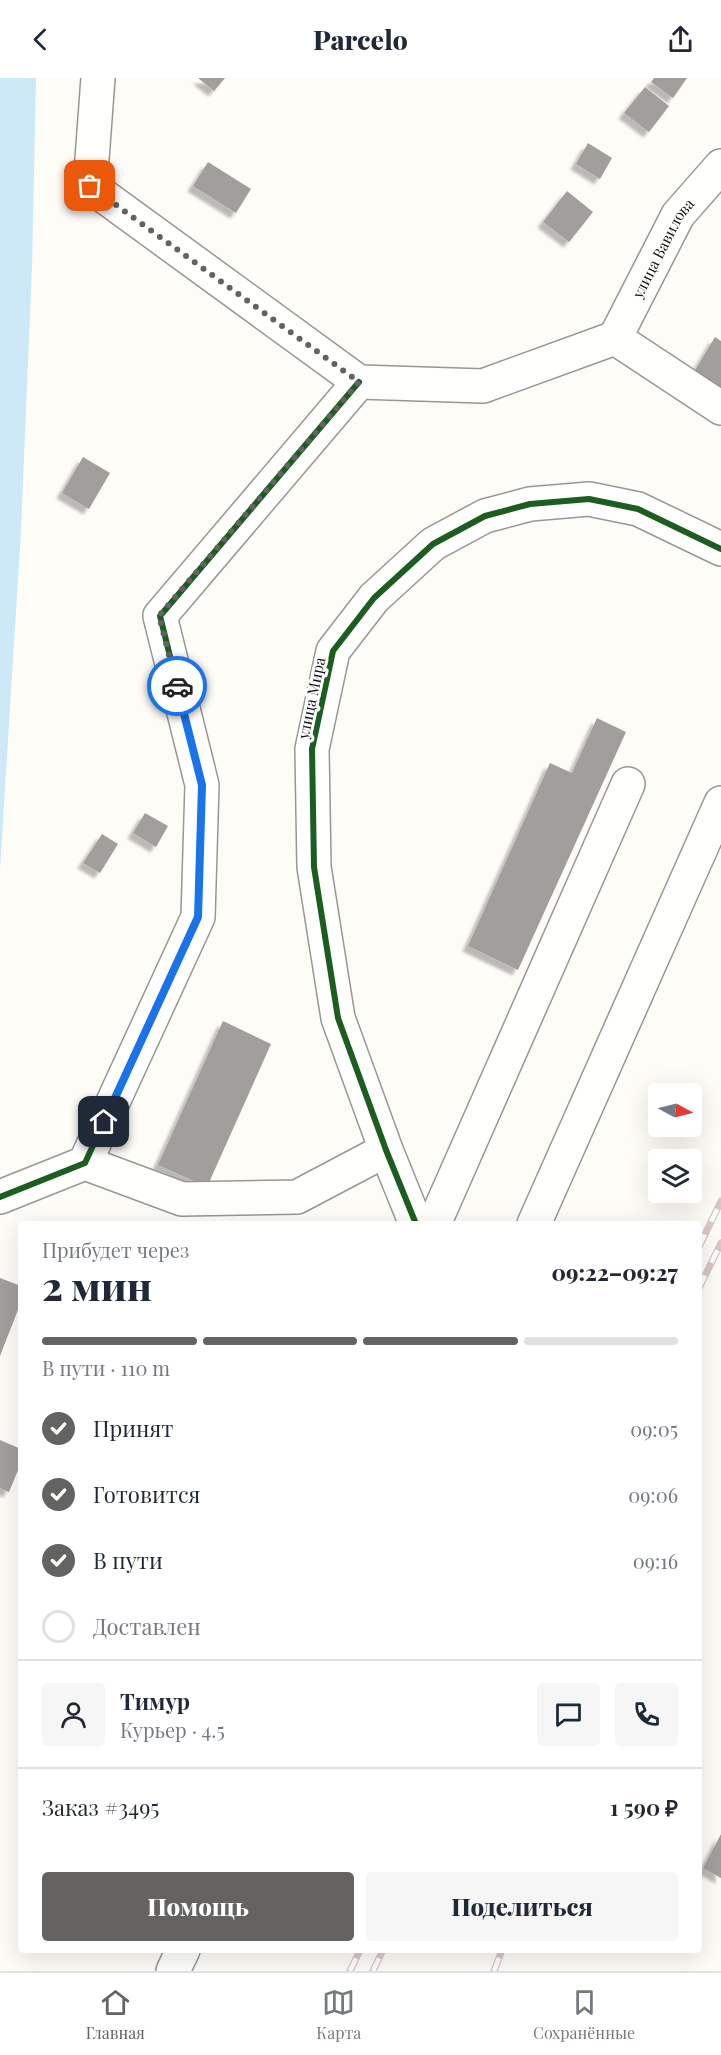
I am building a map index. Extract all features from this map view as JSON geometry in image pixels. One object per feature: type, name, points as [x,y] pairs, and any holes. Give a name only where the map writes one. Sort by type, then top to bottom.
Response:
[{"type":"street","points":[[98,78],[90,186],[359,382],[483,387],[615,338],[721,408]]},
{"type":"street","name":"улица Вавилова","points":[[615,338],[678,215],[721,166]]},
{"type":"street","points":[[85,1163],[198,917],[202,785],[159,616],[359,382]]},
{"type":"street","name":"улица Мира","points":[[415,1221],[386,1150],[338,1018],[314,867],[312,749],[333,651],[374,598],[433,544],[485,516],[507,510],[530,504],[589,499],[639,509],[721,549]]},
{"type":"street","points":[[435,1221],[628,784]]},
{"type":"street","points":[[535,1221],[721,803]]},
{"type":"street","points":[[0,1197],[85,1163],[182,1199],[297,1197],[386,1150]]},
{"type":"street","points":[[172,1971],[181,1953]]},
{"type":"water","points":[[0,78],[36,78],[32,267],[21,530],[0,869]]},
{"type":"building","points":[[198,78],[225,78],[214,91]]},
{"type":"building","points":[[654,78],[687,78],[673,98],[651,82]]},
{"type":"building","points":[[645,87],[669,106],[649,132],[624,113]]},
{"type":"building","points":[[588,143],[612,158],[600,179],[576,164]]},
{"type":"building","points":[[208,162],[251,189],[236,213],[193,186]]},
{"type":"building","points":[[567,191],[593,212],[569,242],[543,222]]},
{"type":"building","points":[[715,337],[721,341],[721,389],[694,372]]},
{"type":"building","points":[[83,457],[110,473],[89,509],[62,493]]},
{"type":"building","points":[[597,718],[626,732],[518,970],[468,946],[550,763],[572,773]]},
{"type":"building","points":[[145,813],[168,826],[156,847],[133,833]]},
{"type":"building","points":[[102,834],[118,844],[100,873],[83,863]]},
{"type":"building","points":[[223,1021],[271,1044],[207,1187],[158,1165]]},
{"type":"building","points":[[0,1278],[18,1285],[18,1310],[0,1356]]},
{"type":"building","points":[[0,1440],[18,1448],[18,1470],[9,1492],[0,1488]]},
{"type":"building","points":[[721,1834],[721,1878],[703,1868]]},
{"type":"railway","points":[[702,1241],[721,1201]]},
{"type":"railway","points":[[702,1282],[721,1243]]},
{"type":"railway","points":[[350,1971],[359,1953]]},
{"type":"railway","points":[[373,1971],[382,1953]]},
{"type":"railway","points":[[494,1971],[501,1953]]},
{"type":"cycle path","points":[[0,1197],[85,1163],[198,917],[202,785],[160,616],[359,382]]},
{"type":"cycle path","points":[[415,1221],[386,1150],[338,1018],[314,867],[312,749],[333,651],[374,598],[433,544],[485,516],[530,504],[589,499],[638,509],[721,549]]},
{"type":"way so far","points":[[90,186],[359,382],[159,616],[177,686]]},
{"type":"route","points":[[104,1122],[198,917],[202,785],[177,686]]}]
